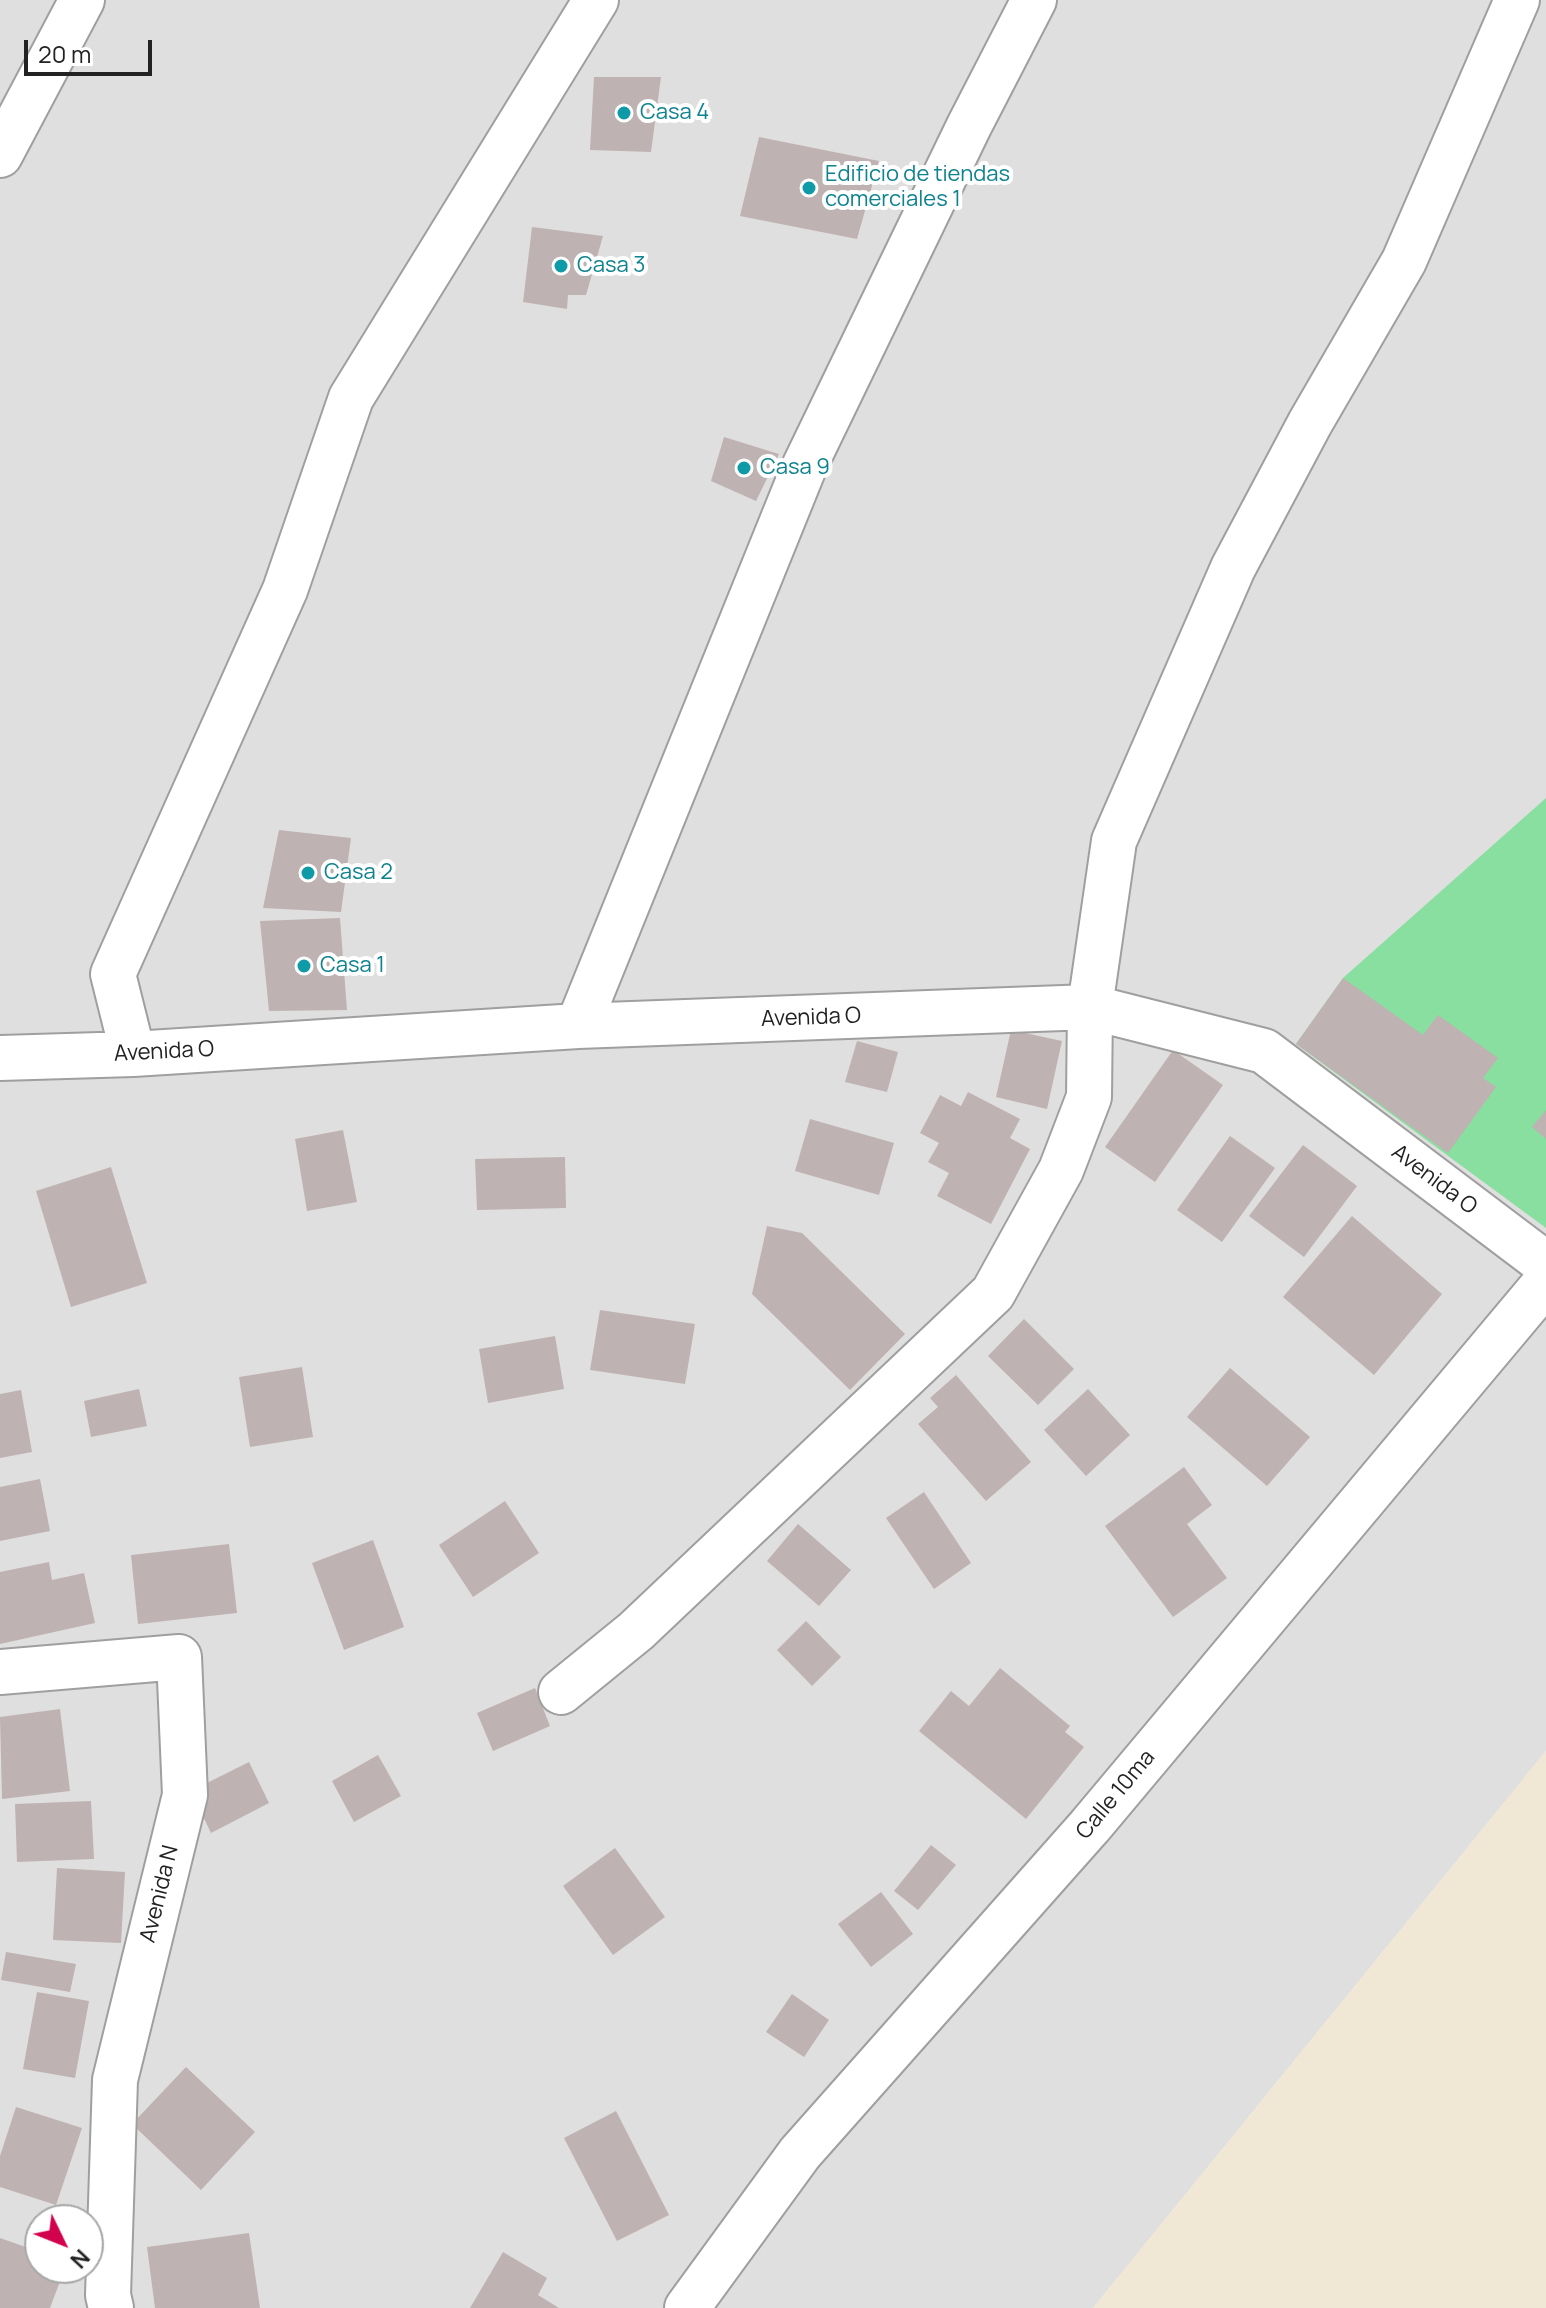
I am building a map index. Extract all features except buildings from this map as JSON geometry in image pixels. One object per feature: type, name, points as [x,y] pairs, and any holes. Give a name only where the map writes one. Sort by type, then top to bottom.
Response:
[{"type":"street","points":[[0,155],[82,0]]},
{"type":"street","points":[[133,1054],[113,974],[285,590],[351,398],[596,0]]},
{"type":"street","points":[[578,1026],[805,465],[969,126],[1034,0]]},
{"type":"street","points":[[561,1692],[636,1631],[993,1293],[1061,1170],[1089,1097],[1090,1007],[1114,841],[1233,568],[1310,423],[1404,261],[1517,0]]},
{"type":"street","name":"Avenida O","points":[[0,1058],[133,1054],[578,1026],[1090,1007],[1264,1051],[1546,1264]]},
{"type":"street","name":"Calle 10ma","points":[[687,2308],[800,2153],[1090,1826],[1546,1282]]},
{"type":"street","name":"Avenida N","points":[[0,1672],[179,1657],[185,1795],[115,2080],[108,2295],[111,2308]]},
{"type":"shaded area","points":[[0,0],[1546,0],[1546,1751],[1093,2308],[0,2308]]},
{"type":"shaded area","points":[[1546,1751],[1546,2308],[1093,2308]]},
{"type":"green space","points":[[1546,798],[1546,1228],[1296,1044],[1343,978]]},
{"type":"place","name":"Casa 4","points":[[624,113]]},
{"type":"place","name":"Edificio de tiendas comerciales 1","points":[[809,188]]},
{"type":"place","name":"Casa 3","points":[[561,266]]},
{"type":"place","name":"Casa 9","points":[[744,468]]},
{"type":"place","name":"Casa 2","points":[[308,873]]},
{"type":"place","name":"Casa 1","points":[[304,966]]}]
